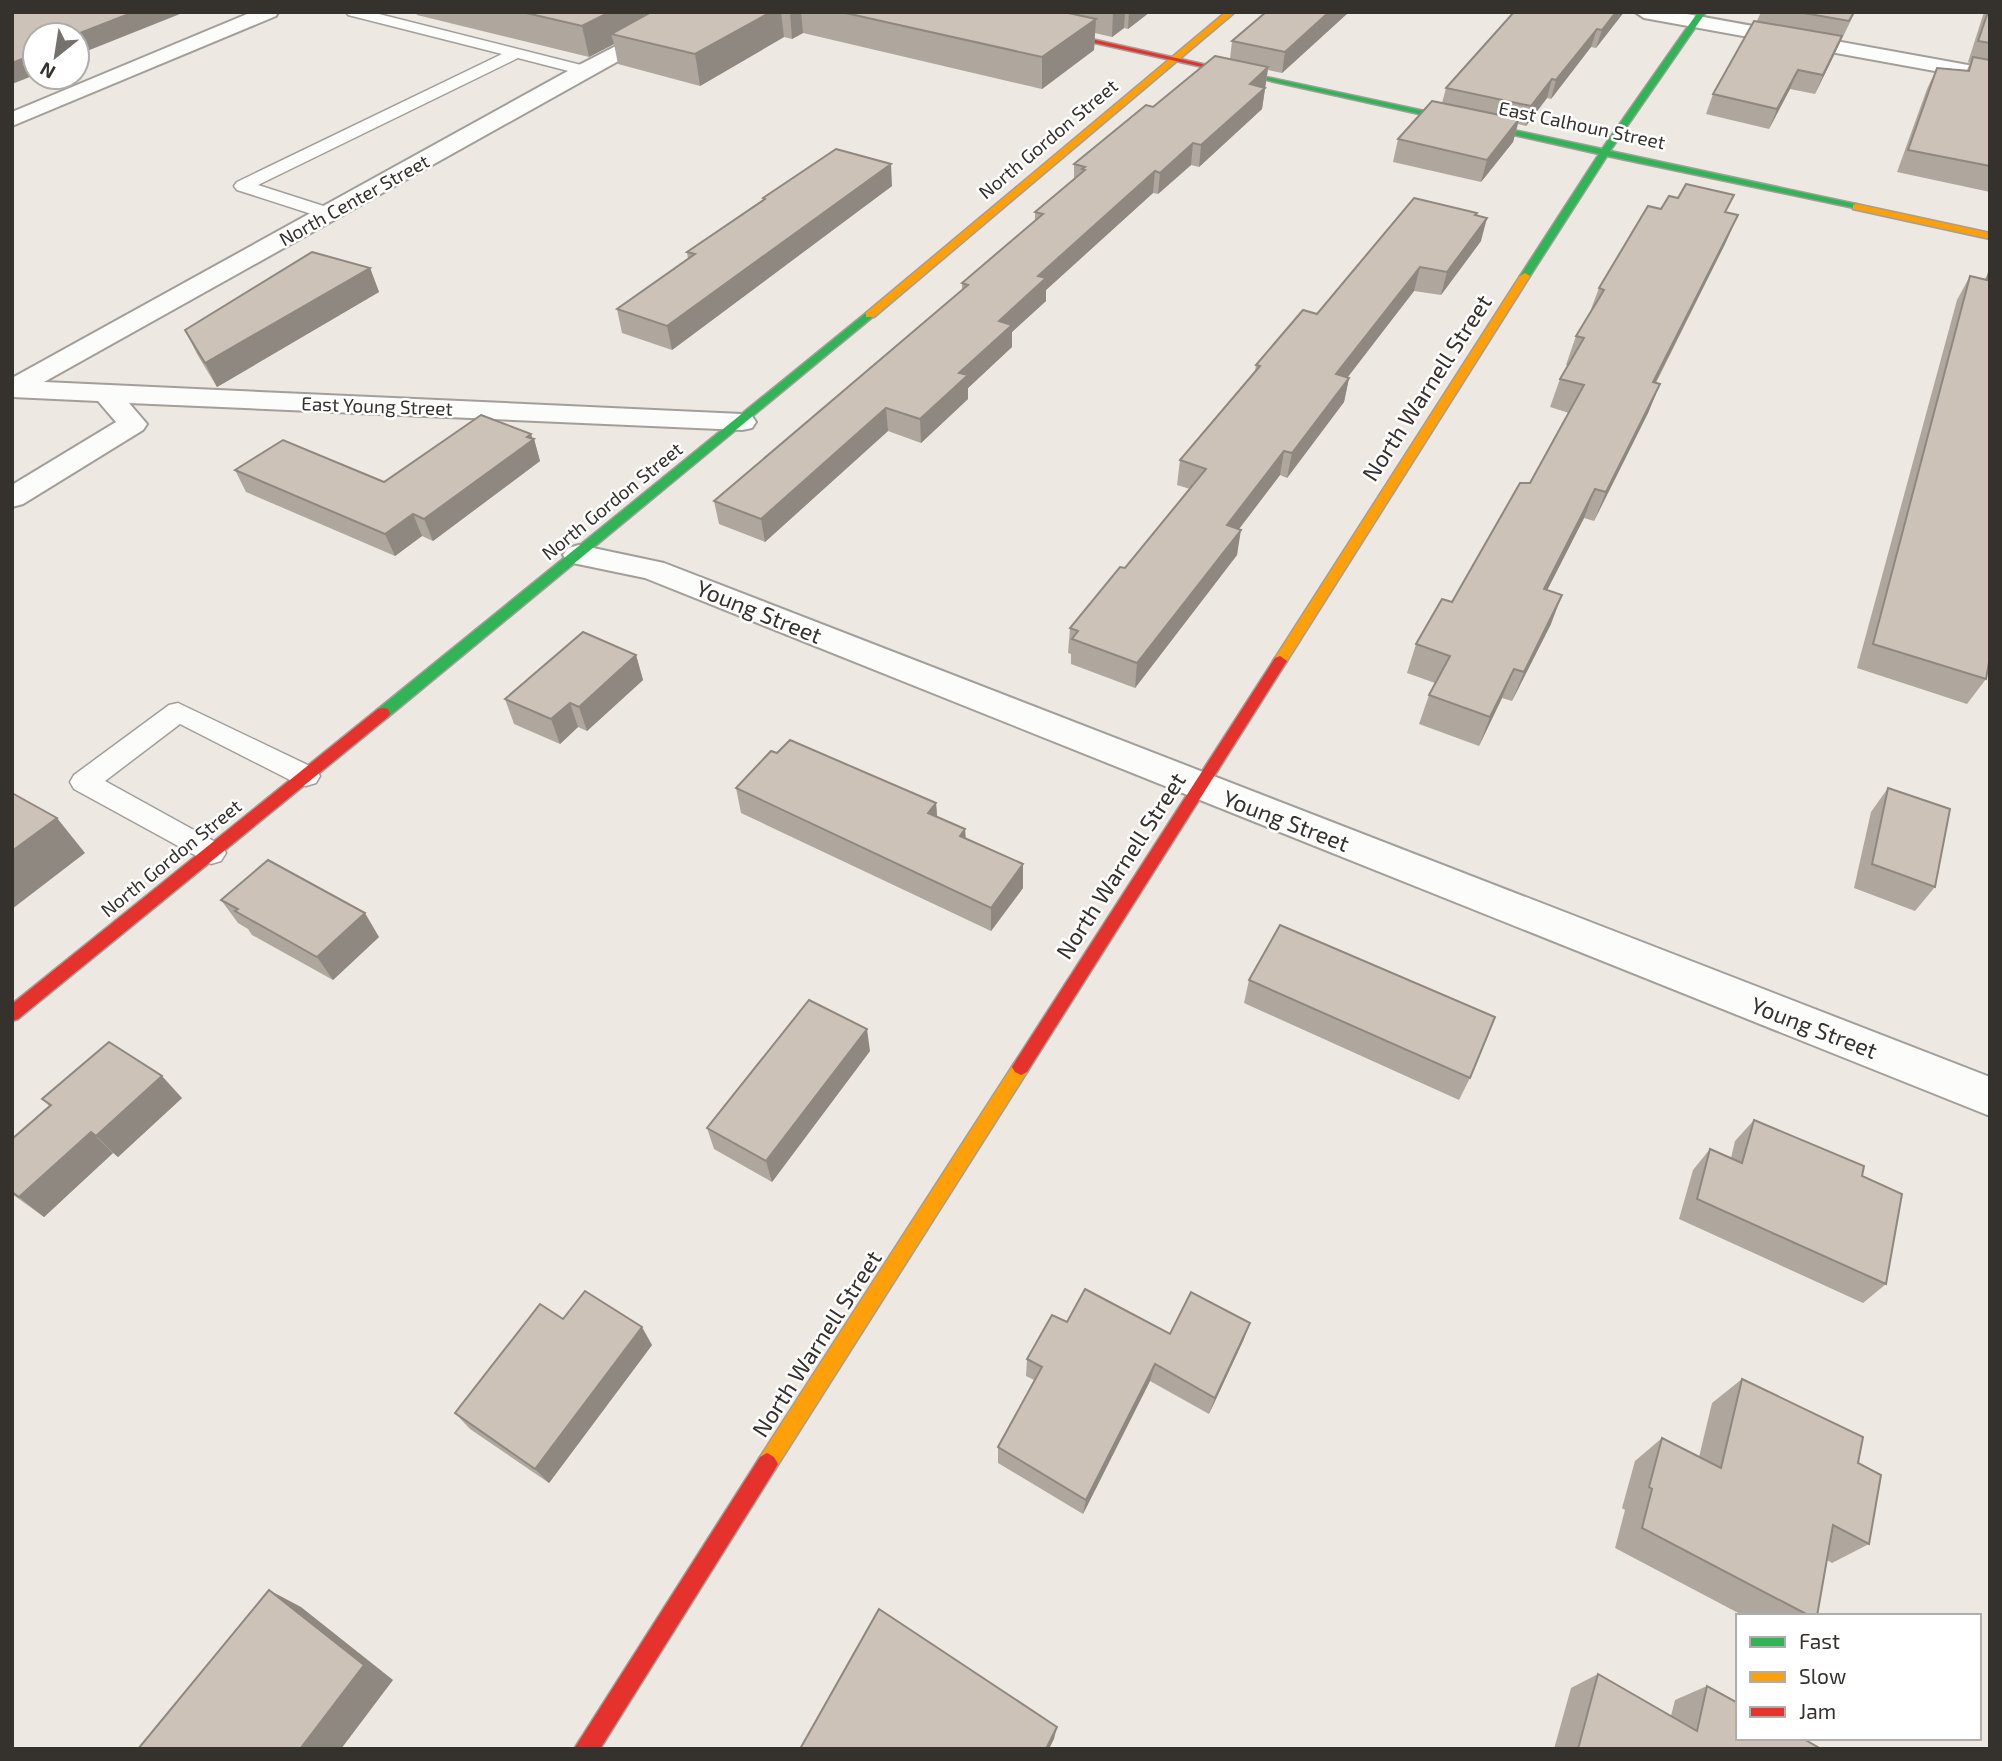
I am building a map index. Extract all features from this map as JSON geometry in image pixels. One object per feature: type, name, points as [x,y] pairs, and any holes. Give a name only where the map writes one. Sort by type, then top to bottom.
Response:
[{"type":"street","points":[[12,120],[269,12]]},
{"type":"street","name":"North Center Street","points":[[12,389],[584,70],[697,12]]},
{"type":"street","name":"East Calhoun Street","points":[[960,12],[1990,236]]},
{"type":"street","name":"North Gordon Street","points":[[12,1014],[742,422],[1231,12]]},
{"type":"street","points":[[1644,12],[1699,17],[1990,75]]},
{"type":"street","name":"North Warnell Street","points":[[586,1749],[1605,151],[1699,17]]},
{"type":"street","name":"East Young Street","points":[[12,389],[742,422]]},
{"type":"street","points":[[12,498],[133,424],[107,395]]},
{"type":"street","name":"Young Street","points":[[579,555],[653,570],[1990,1097]]},
{"type":"lane","points":[[353,12],[584,70]]},
{"type":"lane","points":[[330,214],[243,186],[516,53]]},
{"type":"lane","points":[[211,853],[83,782],[178,712],[306,776]]},
{"type":"building","points":[[12,12],[134,12],[91,29],[91,21],[21,21],[21,59],[12,63]]},
{"type":"building","points":[[522,12],[610,12],[582,26]]},
{"type":"building","points":[[651,12],[771,12],[695,54],[611,34]]},
{"type":"building","points":[[841,12],[1064,12],[1096,19],[1042,57]]},
{"type":"building","points":[[1266,12],[1329,12],[1285,52],[1232,41]]},
{"type":"building","points":[[1514,12],[1616,12],[1602,30],[1597,29],[1531,106],[1446,88]]},
{"type":"building","points":[[1798,12],[1854,12],[1849,21]]},
{"type":"building","points":[[1990,12],[1990,43],[1978,41]]},
{"type":"building","points":[[1754,21],[1842,36],[1823,75],[1798,70],[1777,109],[1713,94]]},
{"type":"building","points":[[1215,56],[1268,67],[1250,84],[1265,88],[1201,145],[1193,143],[1160,173],[1155,171],[1038,276],[1046,278],[999,321],[1012,325],[959,373],[968,375],[920,419],[886,408],[761,519],[714,501],[968,285],[962,283],[1043,214],[1035,212],[1085,170],[1082,169],[1085,167],[1074,164],[1146,105],[1153,107]]},
{"type":"building","points":[[1973,57],[1990,60],[1990,166],[1908,150],[1937,68],[1969,71]]},
{"type":"building","points":[[1432,101],[1519,119],[1487,160],[1398,139]]},
{"type":"building","points":[[836,149],[891,164],[667,326],[617,309],[695,254],[687,252]]},
{"type":"building","points":[[1686,184],[1734,195],[1725,212],[1738,215],[1653,382],[1660,384],[1606,492],[1595,489],[1544,589],[1562,595],[1524,672],[1514,669],[1490,717],[1429,695],[1450,656],[1416,644],[1442,599],[1452,602],[1520,483],[1530,483],[1584,385],[1560,379],[1584,338],[1576,336],[1604,290],[1599,288],[1648,206],[1661,209],[1669,196],[1678,198]]},
{"type":"building","points":[[1414,198],[1477,213],[1475,215],[1487,218],[1447,272],[1420,267],[1336,374],[1349,378],[1292,453],[1284,451],[1227,525],[1241,530],[1137,663],[1072,639],[1078,631],[1070,628],[1120,567],[1125,568],[1206,469],[1180,460],[1260,366],[1256,365],[1303,310],[1317,314]]},
{"type":"building","points":[[312,252],[370,268],[205,363],[185,330]]},
{"type":"building","points":[[1989,272],[1990,657],[1986,679],[1873,644],[1970,276],[1987,280]]},
{"type":"building","points":[[481,415],[531,434],[527,437],[534,439],[424,519],[413,514],[385,534],[235,470],[283,440],[384,482]]},
{"type":"building","points":[[583,632],[636,655],[579,707],[570,703],[551,719],[505,699]]},
{"type":"building","points":[[790,740],[936,803],[928,813],[965,829],[960,836],[1023,864],[991,908],[736,788],[771,751],[777,753]]},
{"type":"building","points":[[1888,788],[1950,809],[1935,887],[1872,864]]},
{"type":"building","points":[[12,793],[57,818],[12,851]]},
{"type":"building","points":[[268,860],[365,913],[317,957],[235,911],[238,909],[221,900]]},
{"type":"building","points":[[1280,925],[1495,1017],[1470,1078],[1249,980]]},
{"type":"building","points":[[809,1000],[867,1029],[766,1161],[707,1128]]},
{"type":"building","points":[[109,1042],[162,1076],[96,1136],[91,1132],[19,1197],[12,1192],[12,1139],[51,1105],[42,1099]]},
{"type":"building","points":[[1754,1120],[1864,1166],[1862,1176],[1902,1194],[1886,1284],[1697,1199],[1710,1149],[1742,1163]]},
{"type":"building","points":[[1085,1289],[1170,1334],[1191,1292],[1250,1323],[1215,1398],[1155,1364],[1086,1500],[998,1447],[1042,1367],[1027,1359],[1052,1315],[1067,1322]]},
{"type":"building","points":[[585,1291],[642,1327],[535,1469],[455,1413],[540,1304],[563,1319]]},
{"type":"building","points":[[1742,1379],[1863,1437],[1858,1463],[1881,1475],[1869,1544],[1833,1525],[1817,1614],[1806,1614],[1642,1528],[1662,1438],[1721,1468]]},
{"type":"building","points":[[269,1590],[364,1665],[300,1749],[138,1749]]},
{"type":"building","points":[[879,1609],[1057,1727],[1046,1749],[800,1749]]},
{"type":"building","points":[[1598,1674],[1697,1731],[1707,1686],[1736,1702],[1736,1740],[1805,1740],[1821,1749],[1578,1749]]},
{"type":"traffic: fast","points":[[1525,276],[1605,151],[1702,12]]},
{"type":"traffic: fast","points":[[1243,74],[1856,207]]},
{"type":"traffic: fast","points":[[383,713],[870,315]]},
{"type":"traffic: slow","points":[[870,315],[1231,12]]},
{"type":"traffic: slow","points":[[1856,207],[1990,236]]},
{"type":"traffic: slow","points":[[1280,661],[1525,276]]},
{"type":"traffic: slow","points":[[767,1464],[1021,1067]]},
{"type":"traffic: jam","points":[[960,12],[1243,74]]},
{"type":"traffic: jam","points":[[1021,1067],[1280,661]]},
{"type":"traffic: jam","points":[[12,1014],[383,713]]},
{"type":"traffic: jam","points":[[586,1749],[767,1464]]}]
